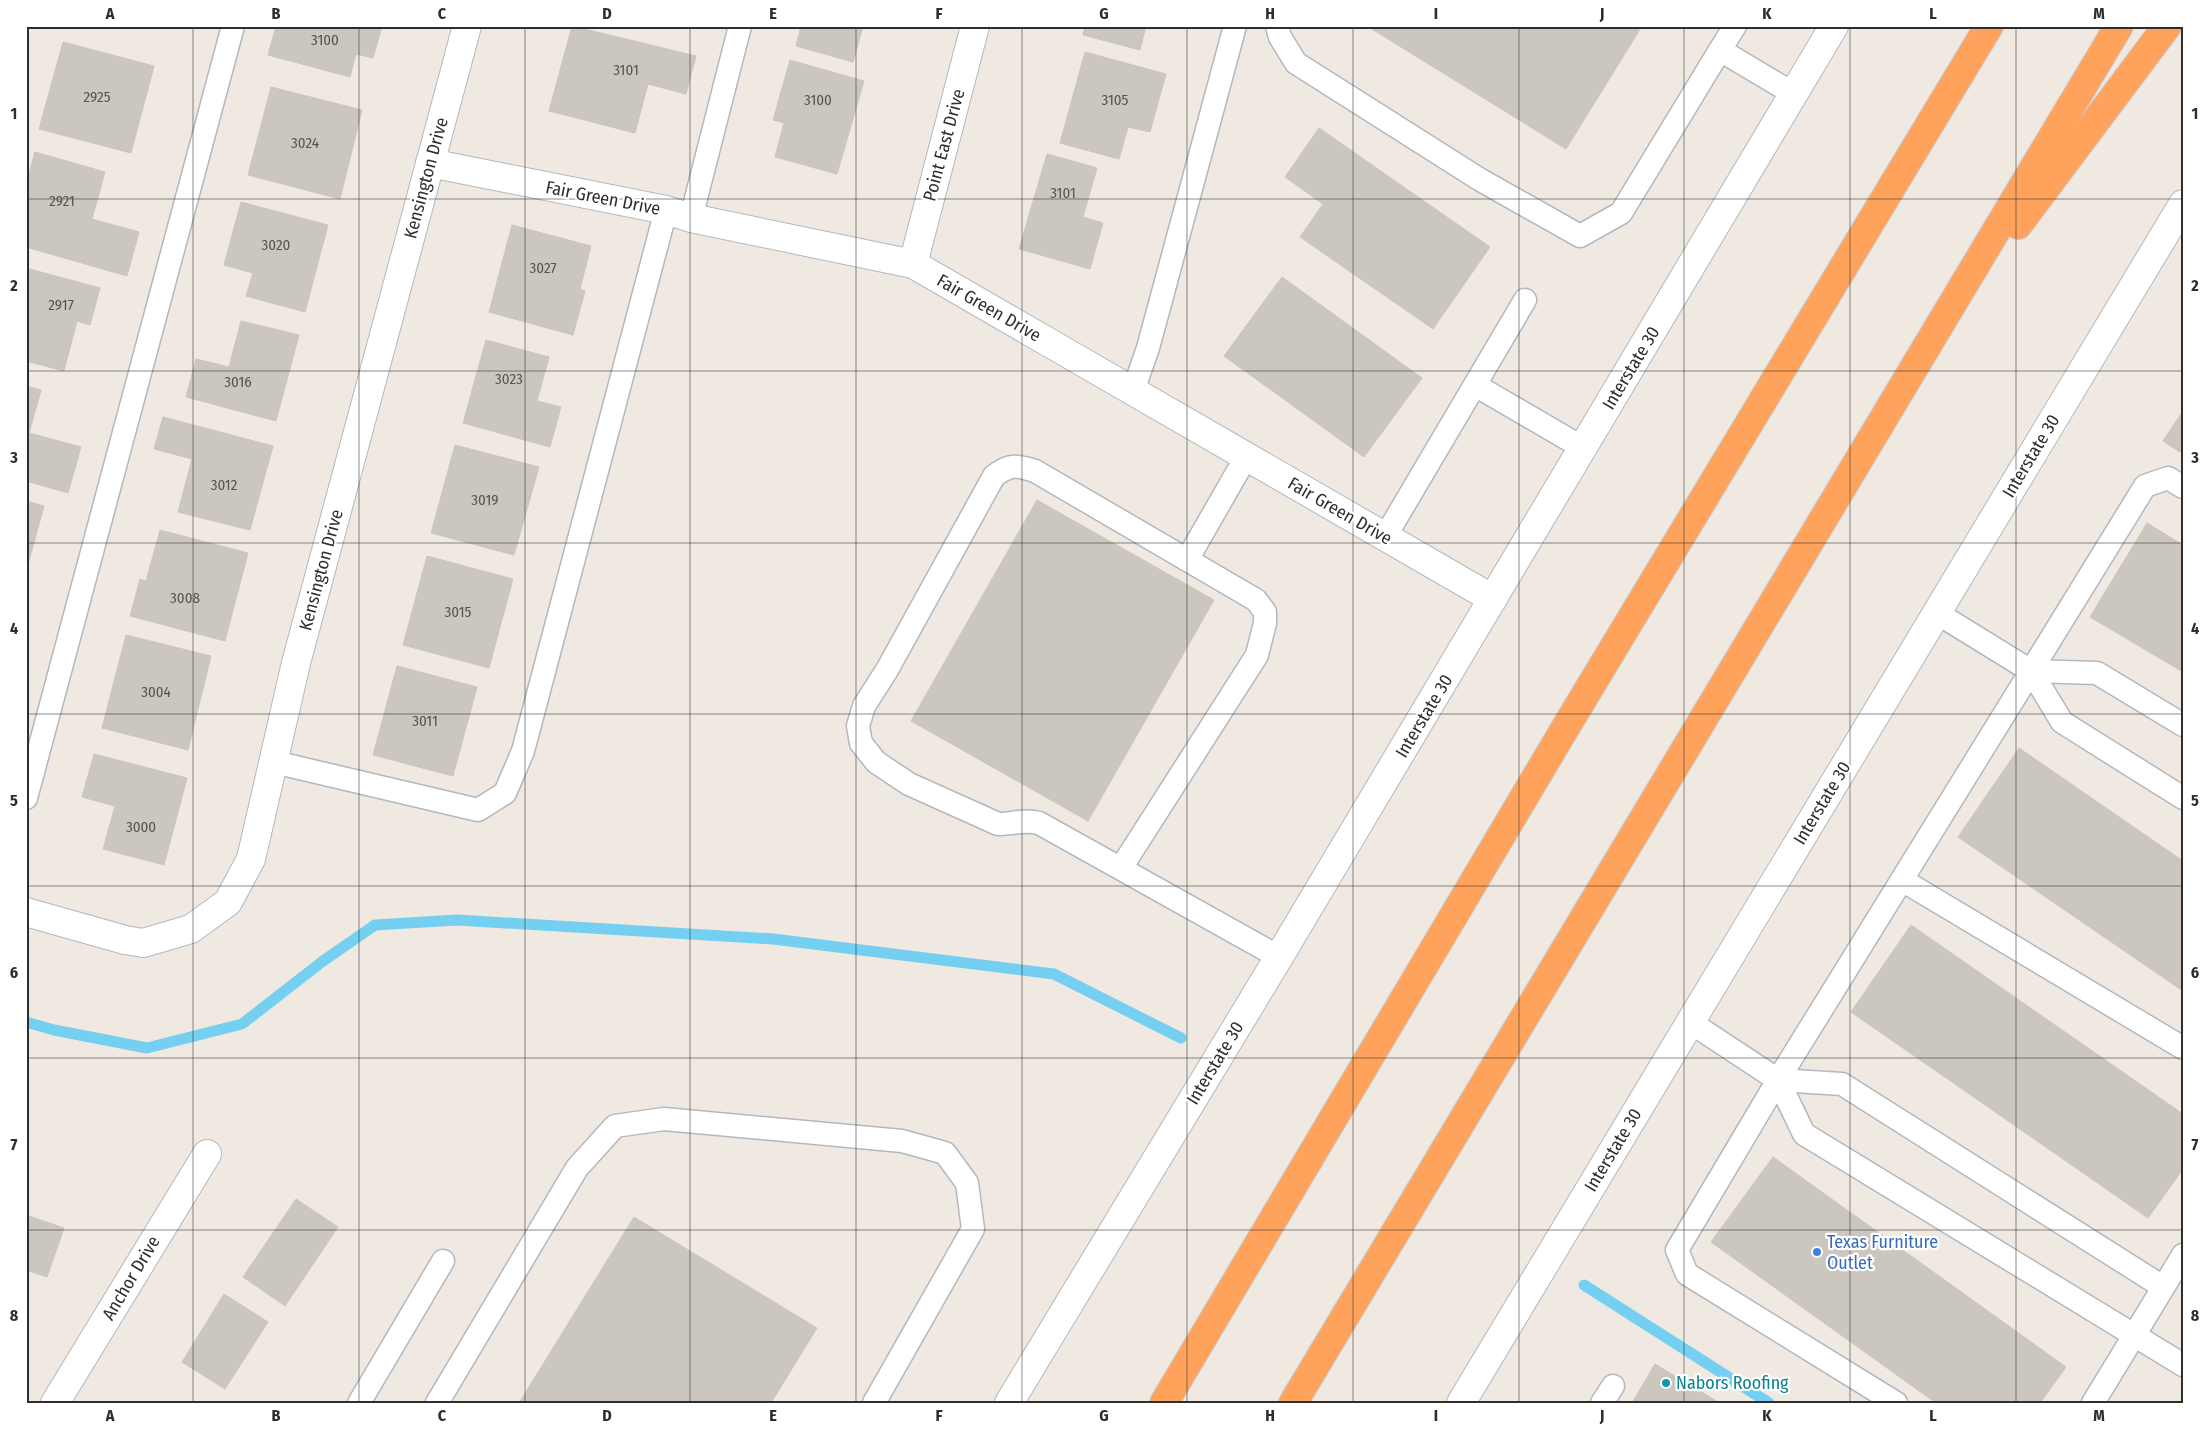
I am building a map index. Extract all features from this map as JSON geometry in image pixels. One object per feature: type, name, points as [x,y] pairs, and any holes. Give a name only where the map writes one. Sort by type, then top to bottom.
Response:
[{"type":"highway","points":[[1898,177],[1971,26]]},
{"type":"highway","points":[[1164,1403],[1572,717],[1989,26]]},
{"type":"highway","points":[[1293,1403],[2119,26]]},
{"type":"highway","points":[[1931,341],[2167,26]]},
{"type":"main road","name":"Kensington Drive","points":[[26,912],[124,940],[143,943],[191,929],[228,902],[251,859],[296,663],[467,26]]},
{"type":"main road","name":"Point East Drive","points":[[913,264],[975,26]]},
{"type":"main road","name":"Interstate 30","points":[[1009,1403],[1279,957],[1834,26]]},
{"type":"main road","name":"Fair Green Drive","points":[[430,163],[666,210],[691,218],[913,264],[1493,599]]},
{"type":"main road","name":"Interstate 30","points":[[1461,1403],[2183,204]]},
{"type":"main road","name":"Anchor Drive","points":[[55,1403],[207,1154]]},
{"type":"lane","points":[[26,798],[233,26]]},
{"type":"lane","points":[[691,218],[740,26]]},
{"type":"lane","points":[[1132,391],[1148,348],[1235,26]]},
{"type":"lane","points":[[1277,26],[1280,37],[1296,63],[1479,179],[1580,236],[1620,213],[1734,26]]},
{"type":"lane","points":[[1720,50],[1794,94]]},
{"type":"lane","points":[[274,762],[478,810],[505,793],[523,751],[666,210]]},
{"type":"lane","points":[[1385,537],[1525,300]]},
{"type":"lane","points":[[1475,385],[1583,448]]},
{"type":"lane","points":[[1187,560],[1246,457]]},
{"type":"lane","points":[[1121,868],[1256,655],[1265,623],[1265,612],[1256,600],[1034,471],[1019,466],[1006,467],[994,476],[864,706],[858,726],[861,743],[876,762],[908,784],[998,824],[1013,824],[1027,820],[1039,823],[1279,957]]},
{"type":"lane","points":[[1896,1403],[1687,1274],[1677,1250],[1778,1080],[2145,486],[2168,478],[2183,487]]},
{"type":"lane","points":[[1937,613],[2031,671],[2062,722],[2183,798]]},
{"type":"lane","points":[[2031,671],[2096,673],[2183,725]]},
{"type":"lane","points":[[1902,880],[2183,1048]]},
{"type":"lane","points":[[1690,1022],[1778,1080],[1842,1084],[2163,1287]]},
{"type":"lane","points":[[1778,1080],[1804,1134],[2183,1365]]},
{"type":"lane","points":[[438,1403],[577,1168],[615,1126],[664,1119],[902,1141],[945,1154],[967,1184],[973,1229],[882,1400]]},
{"type":"lane","points":[[2093,1403],[2183,1255]]},
{"type":"lane","points":[[359,1403],[442,1261]]},
{"type":"building","points":[[276,26],[382,26],[373,58],[356,54],[350,77],[268,55]]},
{"type":"building","points":[[572,26],[696,56],[686,94],[648,84],[635,133],[549,111]]},
{"type":"building","points":[[801,26],[863,26],[853,62],[796,46]]},
{"type":"building","points":[[1085,26],[1146,26],[1140,50],[1083,35]]},
{"type":"building","points":[[1367,26],[1642,26],[1566,149]]},
{"type":"building","points":[[63,42],[154,66],[131,153],[39,129]]},
{"type":"building","points":[[1085,52],[1166,74],[1150,132],[1128,127],[1119,159],[1060,143]]},
{"type":"building","points":[[790,60],[864,81],[837,174],[775,157],[784,123],[773,120]]},
{"type":"building","points":[[271,87],[362,110],[340,199],[248,175]]},
{"type":"building","points":[[1319,128],[1490,247],[1433,329],[1300,237],[1323,204],[1285,177]]},
{"type":"building","points":[[35,152],[105,172],[92,219],[139,232],[127,276],[26,247],[26,184]]},
{"type":"building","points":[[1047,154],[1097,168],[1083,217],[1103,223],[1090,269],[1019,249]]},
{"type":"building","points":[[241,202],[328,225],[305,312],[246,296],[253,273],[224,265]]},
{"type":"building","points":[[512,225],[591,246],[580,289],[585,291],[573,335],[489,312]]},
{"type":"building","points":[[26,268],[100,288],[90,325],[77,321],[64,371],[26,361]]},
{"type":"building","points":[[1282,277],[1422,378],[1364,457],[1224,356]]},
{"type":"building","points":[[241,321],[299,335],[276,421],[186,397],[196,359],[229,367]]},
{"type":"building","points":[[486,340],[549,357],[537,401],[561,407],[550,447],[463,423]]},
{"type":"building","points":[[26,386],[41,390],[29,433],[81,447],[68,493],[26,481]]},
{"type":"building","points":[[2183,411],[2183,454],[2163,441]]},
{"type":"building","points":[[163,417],[273,446],[250,530],[178,512],[192,459],[154,449]]},
{"type":"building","points":[[455,445],[539,467],[514,555],[431,533]]},
{"type":"building","points":[[1037,500],[1214,600],[1088,821],[911,721]]},
{"type":"building","points":[[26,501],[44,506],[26,572]]},
{"type":"building","points":[[2147,523],[2183,545],[2183,672],[2090,617]]},
{"type":"building","points":[[160,530],[248,553],[225,641],[130,616],[140,579],[146,581]]},
{"type":"building","points":[[427,556],[513,579],[489,668],[403,645]]},
{"type":"building","points":[[126,635],[211,656],[188,750],[102,728]]},
{"type":"building","points":[[397,666],[477,687],[453,776],[373,755]]},
{"type":"building","points":[[2019,748],[2183,861],[2183,991],[1958,837]]},
{"type":"building","points":[[94,754],[187,778],[164,865],[103,849],[115,806],[82,797]]},
{"type":"building","points":[[1911,925],[2183,1114],[2183,1169],[2148,1218],[1851,1012]]},
{"type":"building","points":[[1773,1157],[2066,1367],[2040,1403],[1936,1403],[1711,1242]]},
{"type":"building","points":[[296,1199],[338,1227],[285,1306],[243,1277]]},
{"type":"building","points":[[26,1215],[64,1228],[47,1277],[26,1270]]},
{"type":"building","points":[[634,1217],[817,1328],[771,1403],[519,1403]]},
{"type":"building","points":[[224,1294],[268,1322],[225,1389],[182,1362]]},
{"type":"building","name":"Nabors Roofing","points":[[1655,1364],[1720,1403],[1632,1403]]},
{"type":"waterway","points":[[26,1022],[54,1030],[147,1048],[242,1024],[323,961],[375,925],[457,920],[773,939],[1054,974],[1181,1038]]},
{"type":"waterway","points":[[1584,1285],[1769,1403]]},
{"type":"place","name":"Texas Furniture Outlet","points":[[1817,1252]]},
{"type":"place","name":"Nabors Roofing","points":[[1666,1383]]}]
